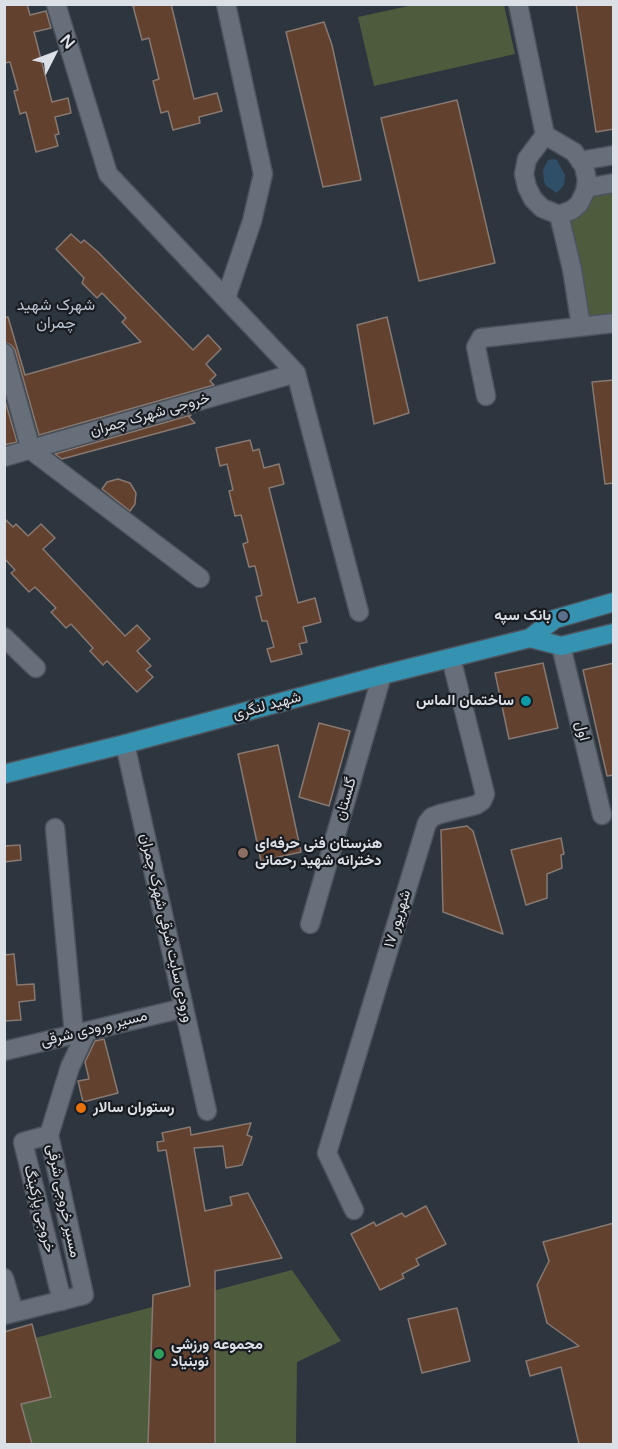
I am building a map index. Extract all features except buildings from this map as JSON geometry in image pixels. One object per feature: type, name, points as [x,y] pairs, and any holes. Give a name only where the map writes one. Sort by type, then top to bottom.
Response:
[{"type":"main road","name":"شهید لنگری","points":[[4,774],[530,638],[555,619],[614,602]]},
{"type":"main road","name":"شهید لنگری","points":[[530,638],[561,646],[614,633]]},
{"type":"street","points":[[56,4],[108,174],[296,373],[359,612]]},
{"type":"street","points":[[226,4],[263,174],[252,221],[226,298]]},
{"type":"street","points":[[518,4],[545,135],[574,152],[584,166],[587,180],[579,204],[572,210],[559,215],[542,208],[532,199],[524,174],[527,159],[545,135]]},
{"type":"street","points":[[580,161],[614,155]]},
{"type":"street","points":[[586,188],[614,183]]},
{"type":"street","points":[[559,215],[572,269],[581,326]]},
{"type":"street","points":[[486,396],[476,347],[481,338],[614,323]]},
{"type":"street","points":[[4,353],[31,450],[200,578]]},
{"type":"street","name":"خروجی شهرک چمران","points":[[4,457],[296,373]]},
{"type":"street","points":[[4,637],[36,668]]},
{"type":"street","name":"اول","points":[[561,646],[602,815]]},
{"type":"street","name":"۱۷ شهریور","points":[[354,1210],[327,1153],[427,823],[440,813],[476,805],[482,801],[485,794],[451,658]]},
{"type":"street","name":"گلستان","points":[[310,924],[382,675]]},
{"type":"street","name":"ورودی سایت شرقی شهرک چمران","points":[[125,744],[207,1111]]},
{"type":"street","points":[[55,828],[81,1032]]},
{"type":"street","name":"مسیر ورودی شرقی","points":[[4,1051],[184,1008]]},
{"type":"street","name":"مسیر خروجی شرقی","points":[[9,1313],[84,1295],[49,1135],[81,1032]]},
{"type":"street","name":"خروجی پارکینگ","points":[[49,1135],[23,1142],[62,1301]]},
{"type":"street","points":[[4,1278],[9,1313]]},
{"type":"green space","points":[[413,5],[504,5],[515,54],[374,86],[358,17]]},
{"type":"green space","points":[[613,191],[613,314],[589,317],[567,218],[593,194]]},
{"type":"green space","name":"مجموعه ورزشی نوبنیاد","points":[[292,1270],[341,1341],[297,1362],[296,1444],[5,1444],[5,1346]]},
{"type":"water","points":[[548,160],[557,160],[565,175],[564,185],[557,193],[546,186],[544,181],[543,170]]},
{"type":"place","name":"بانک سپه","points":[[563,616]]},
{"type":"place","name":"ساختمان الماس","points":[[526,701]]},
{"type":"place","name":"هنرستان فنی حرفه‌ای دخترانه شهید رحمانی","points":[[243,853]]},
{"type":"place","name":"رستوران سالار","points":[[81,1108]]},
{"type":"place","name":"مجموعه ورزشی نوبنیاد","points":[[159,1354]]},
{"type":"district","name":"شهرک شهید چمران","points":[[56,315]]}]
